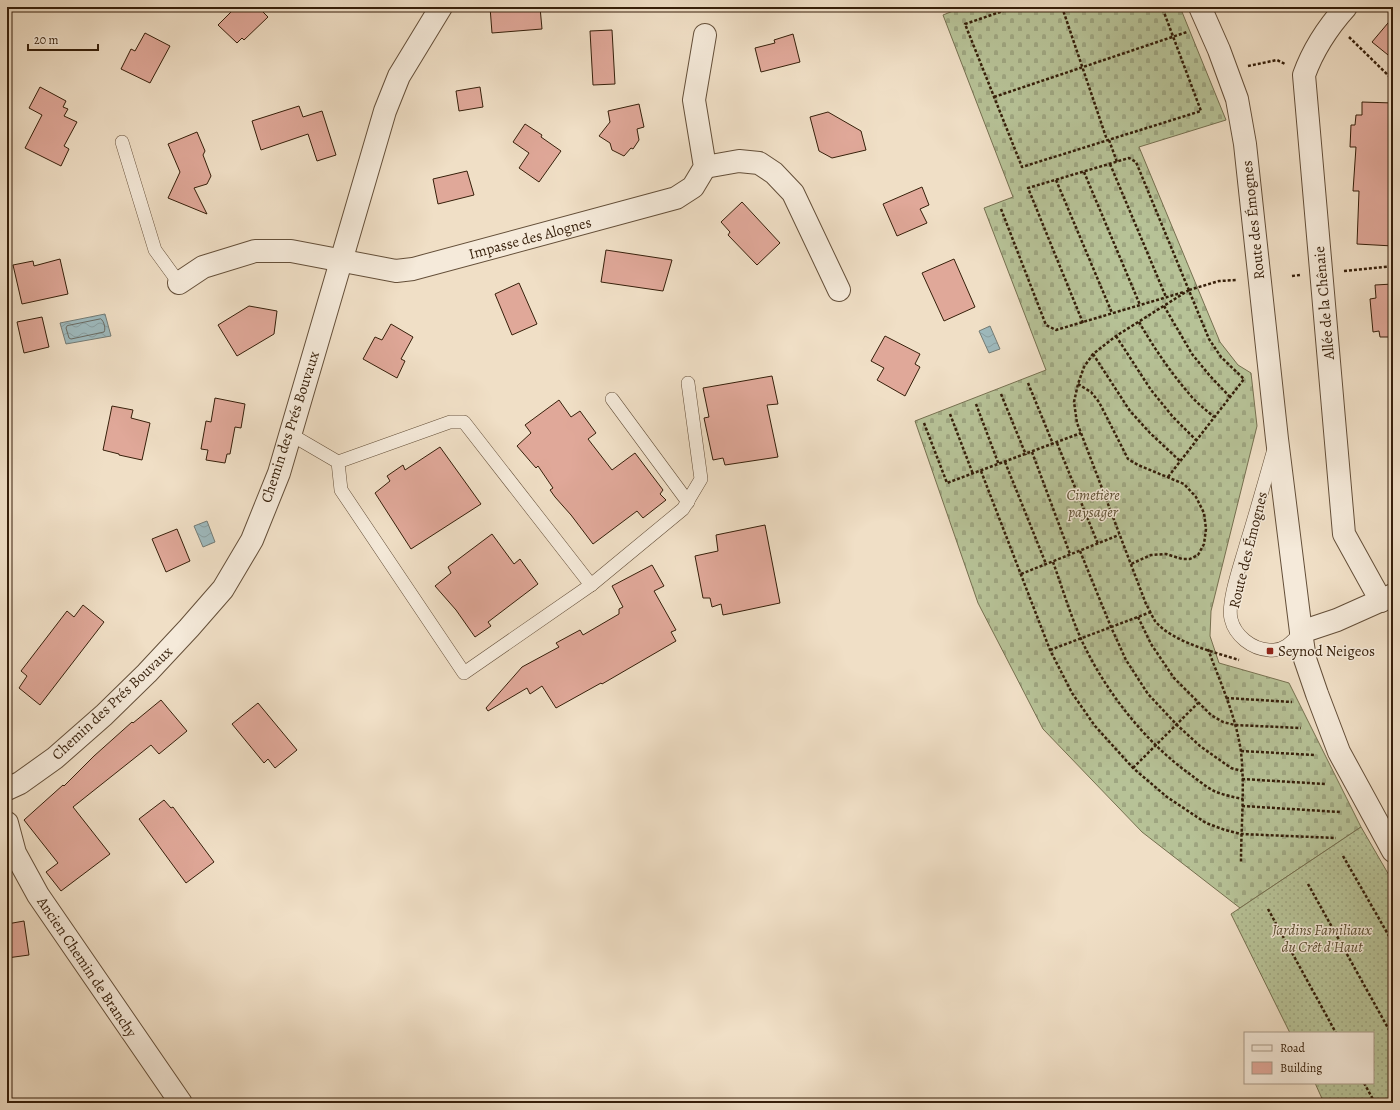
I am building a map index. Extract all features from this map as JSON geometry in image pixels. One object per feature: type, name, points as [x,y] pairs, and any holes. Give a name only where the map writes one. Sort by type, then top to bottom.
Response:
[{"type":"street","name":"Chemin des Prés Bouvaux","points":[[7,789],[20,783],[55,758],[104,715],[148,673],[223,589],[252,540],[279,473],[385,111],[399,76],[441,7]]},
{"type":"street","name":"Route des Émognes","points":[[1200,7],[1222,56],[1237,99],[1245,144],[1277,439],[1305,659],[1339,752],[1393,851]]},
{"type":"street","name":"Allée de la Chênaie","points":[[1340,14],[1311,58],[1304,75],[1344,534],[1387,598]]},
{"type":"street","points":[[705,35],[694,100],[705,167],[738,161],[759,163],[774,173],[793,193],[839,290]]},
{"type":"street","name":"Impasse des Alognes","points":[[179,283],[203,267],[255,251],[291,251],[396,271],[414,269],[676,198],[693,186],[705,167]]},
{"type":"street","points":[[1301,632],[1337,620],[1387,598]]},
{"type":"street","name":"Ancien Chemin de Branchy","points":[[7,823],[15,853],[38,895],[181,1103]]},
{"type":"lane","points":[[122,142],[155,250],[179,283]]},
{"type":"lane","points":[[338,462],[341,490],[464,673],[591,585],[683,509],[701,479],[688,383]]},
{"type":"lane","points":[[612,399],[688,502]]},
{"type":"lane","points":[[290,434],[338,462],[450,422],[464,422],[591,585]]},
{"type":"lane","name":"Route des Émognes","points":[[1277,439],[1240,566],[1232,600],[1231,618],[1234,628],[1244,639],[1255,647],[1270,651],[1284,648],[1293,642],[1301,632]]},
{"type":"path","points":[[1015,7],[965,24],[1022,167],[1201,111],[1162,7]]},
{"type":"path","points":[[1062,7],[1116,162]]},
{"type":"path","points":[[1340,14],[1393,80]]},
{"type":"path","points":[[994,97],[1189,31]]},
{"type":"path","points":[[1245,67],[1252,64],[1277,60]]},
{"type":"path","points":[[1083,323],[1028,188],[1129,158],[1136,162],[1209,339],[1221,357],[1244,379],[1168,477]]},
{"type":"path","points":[[1110,164],[1166,297]]},
{"type":"path","points":[[1084,172],[1140,305]]},
{"type":"path","points":[[1056,180],[1112,314]]},
{"type":"path","points":[[1001,209],[1046,325],[1056,330],[1219,281],[1260,279]]},
{"type":"path","points":[[1321,273],[1393,266]]},
{"type":"path","points":[[1189,290],[1116,336],[1094,354],[1084,367],[1074,402],[1077,423],[1130,564],[1146,604],[1155,621],[1172,635],[1184,641],[1241,661]]},
{"type":"path","points":[[1164,306],[1192,354],[1230,397]]},
{"type":"path","points":[[1139,322],[1170,371],[1214,418]]},
{"type":"path","points":[[1116,336],[1151,390],[1173,417],[1196,440]]},
{"type":"path","points":[[1094,354],[1130,411],[1150,433],[1180,461]]},
{"type":"path","points":[[1028,383],[1053,444]]},
{"type":"path","points":[[1078,384],[1091,392],[1099,402],[1128,459],[1138,465],[1184,484],[1196,498],[1204,513],[1206,529],[1204,544],[1198,555],[1190,559],[1182,559],[1166,554],[1151,555],[1130,564]]},
{"type":"path","points":[[1001,394],[1026,454]]},
{"type":"path","points":[[976,404],[999,465]]},
{"type":"path","points":[[950,414],[973,474]]},
{"type":"path","points":[[924,423],[947,483],[999,465],[1081,433]]},
{"type":"path","points":[[1057,443],[1098,544]]},
{"type":"path","points":[[1032,452],[1070,554]]},
{"type":"path","points":[[1005,462],[1046,564]]},
{"type":"path","points":[[981,471],[1050,650],[1072,693],[1095,726],[1133,768],[1167,797],[1206,824],[1241,834],[1336,838]]},
{"type":"path","points":[[1021,574],[1119,535]]},
{"type":"path","points":[[1080,551],[1126,660],[1148,694],[1177,725],[1200,746],[1231,768],[1242,771]]},
{"type":"path","points":[[1053,562],[1082,639],[1099,671],[1122,706],[1155,746],[1184,770],[1212,790],[1228,796],[1243,799]]},
{"type":"path","points":[[1050,650],[1151,612]]},
{"type":"path","points":[[1138,617],[1151,644],[1174,678],[1211,715],[1223,722],[1235,725],[1301,728]]},
{"type":"path","points":[[1208,649],[1235,725],[1241,751],[1243,799],[1241,862]]},
{"type":"path","points":[[1226,698],[1292,702]]},
{"type":"path","points":[[1133,768],[1198,703]]},
{"type":"path","points":[[1241,751],[1315,755]]},
{"type":"path","points":[[1242,779],[1325,784]]},
{"type":"path","points":[[1242,806],[1340,812]]},
{"type":"path","points":[[1343,856],[1393,943]]},
{"type":"path","points":[[1308,884],[1393,1037]]},
{"type":"path","points":[[1268,909],[1335,1032]]},
{"type":"path","points":[[1365,1084],[1375,1103]]},
{"type":"green space","name":"Cimetière paysager","points":[[963,7],[1180,7],[1226,120],[1139,147],[1220,342],[1238,365],[1251,373],[1257,426],[1211,611],[1210,636],[1219,663],[1289,683],[1361,827],[1240,908],[1142,832],[1043,729],[978,603],[915,421],[1046,370],[984,208],[1013,197],[943,15]]},
{"type":"green space","name":"Jardins Familiaux du Crêt d'Haut","points":[[1361,827],[1393,882],[1393,1103],[1324,1103],[1315,1084],[1374,1084],[1374,1032],[1290,1032],[1231,914]]},
{"type":"water","points":[[105,314],[111,336],[66,344],[60,323]]},
{"type":"water","points":[[990,326],[1000,349],[989,353],[979,331]]},
{"type":"water","points":[[207,521],[215,542],[203,547],[194,526]]},
{"type":"building","points":[[236,7],[258,7],[268,17],[244,40],[242,38],[237,43],[218,25]]},
{"type":"building","points":[[490,7],[540,7],[542,29],[492,33]]},
{"type":"building","points":[[1393,17],[1393,59],[1372,42]]},
{"type":"building","points":[[612,30],[615,84],[593,85],[590,31]]},
{"type":"building","points":[[145,33],[170,46],[150,83],[121,69],[131,49],[135,51]]},
{"type":"building","points":[[793,34],[800,62],[761,72],[755,48],[775,43],[774,40]]},
{"type":"building","points":[[40,87],[66,101],[63,107],[68,109],[64,116],[77,122],[64,146],[69,149],[61,166],[25,148],[42,115],[29,108]]},
{"type":"building","points":[[480,87],[483,107],[459,111],[456,91]]},
{"type":"building","points":[[1362,102],[1393,103],[1393,246],[1357,244],[1359,191],[1353,191],[1356,147],[1350,147],[1351,125],[1355,125],[1356,115],[1362,115]]},
{"type":"building","points":[[639,104],[644,127],[637,129],[639,140],[633,149],[631,148],[624,156],[612,150],[610,143],[599,136],[610,122],[608,111]]},
{"type":"building","points":[[299,106],[303,117],[322,111],[336,155],[317,161],[308,134],[261,150],[252,121]]},
{"type":"building","points":[[828,112],[861,131],[866,150],[832,158],[819,151],[810,117]]},
{"type":"building","points":[[525,124],[542,135],[541,137],[561,151],[539,182],[519,168],[529,153],[513,142]]},
{"type":"building","points":[[197,132],[205,151],[203,155],[211,176],[207,184],[194,188],[207,214],[168,198],[180,172],[168,144]]},
{"type":"building","points":[[467,171],[474,195],[438,204],[433,179]]},
{"type":"building","points":[[922,187],[929,205],[920,209],[927,223],[897,236],[883,204]]},
{"type":"building","points":[[742,202],[780,243],[757,265],[728,235],[730,232],[721,222]]},
{"type":"building","points":[[606,250],[672,260],[663,291],[601,282]]},
{"type":"building","points":[[60,259],[68,294],[22,304],[13,265],[33,261],[34,266]]},
{"type":"building","points":[[954,259],[975,307],[944,321],[922,273]]},
{"type":"building","points":[[519,283],[537,324],[512,335],[495,294]]},
{"type":"building","points":[[1393,284],[1393,337],[1380,337],[1379,331],[1373,332],[1370,299],[1376,298],[1375,285]]},
{"type":"building","points":[[249,306],[277,311],[274,334],[237,356],[218,325]]},
{"type":"building","points":[[42,317],[49,347],[24,353],[17,322]]},
{"type":"building","points":[[391,324],[413,337],[401,359],[405,361],[397,378],[363,359],[375,337],[382,340]]},
{"type":"building","points":[[885,336],[920,354],[915,364],[920,367],[905,396],[877,380],[884,368],[871,361]]},
{"type":"building","points":[[772,376],[778,404],[767,405],[778,457],[725,465],[723,458],[713,460],[704,418],[709,417],[703,388]]},
{"type":"building","points":[[215,398],[245,404],[241,428],[235,427],[230,454],[227,454],[225,463],[206,460],[208,450],[201,449],[206,421],[211,422]]},
{"type":"building","points":[[559,400],[571,417],[580,411],[596,433],[588,439],[612,470],[635,453],[663,490],[660,494],[666,500],[643,518],[637,511],[593,544],[550,490],[553,488],[538,466],[536,468],[517,446],[531,433],[525,425]]},
{"type":"building","points":[[112,406],[133,410],[131,418],[150,423],[142,460],[103,450]]},
{"type":"building","points":[[440,447],[481,504],[411,549],[375,493],[390,481],[387,476],[403,465],[405,470]]},
{"type":"building","points":[[765,525],[780,603],[723,615],[721,604],[712,607],[710,598],[703,598],[695,556],[718,551],[716,535]]},
{"type":"building","points":[[177,529],[190,561],[166,572],[152,539]]},
{"type":"building","points":[[492,534],[514,564],[520,559],[538,584],[488,622],[491,626],[475,637],[456,610],[435,586],[451,573],[448,567]]},
{"type":"building","points":[[652,565],[664,586],[654,591],[676,630],[671,632],[676,641],[602,684],[601,683],[556,708],[542,686],[530,694],[527,688],[488,711],[486,708],[522,667],[559,647],[556,643],[580,630],[583,635],[619,614],[619,609],[623,607],[612,586]]},
{"type":"building","points":[[83,605],[104,622],[40,705],[19,688],[27,676],[21,671],[67,611],[74,617]]},
{"type":"building","points":[[161,700],[187,731],[159,754],[151,745],[73,807],[110,854],[61,891],[46,872],[58,863],[24,820],[63,785],[64,786],[94,756],[132,722],[133,723]]},
{"type":"building","points":[[258,703],[297,750],[275,768],[268,759],[264,763],[232,724]]},
{"type":"building","points":[[164,800],[171,808],[173,807],[214,862],[186,883],[139,819]]},
{"type":"building","points":[[24,921],[29,955],[7,958],[7,924]]},
{"type":"place","name":"Seynod Neigeos","points":[[1270,651]]}]
